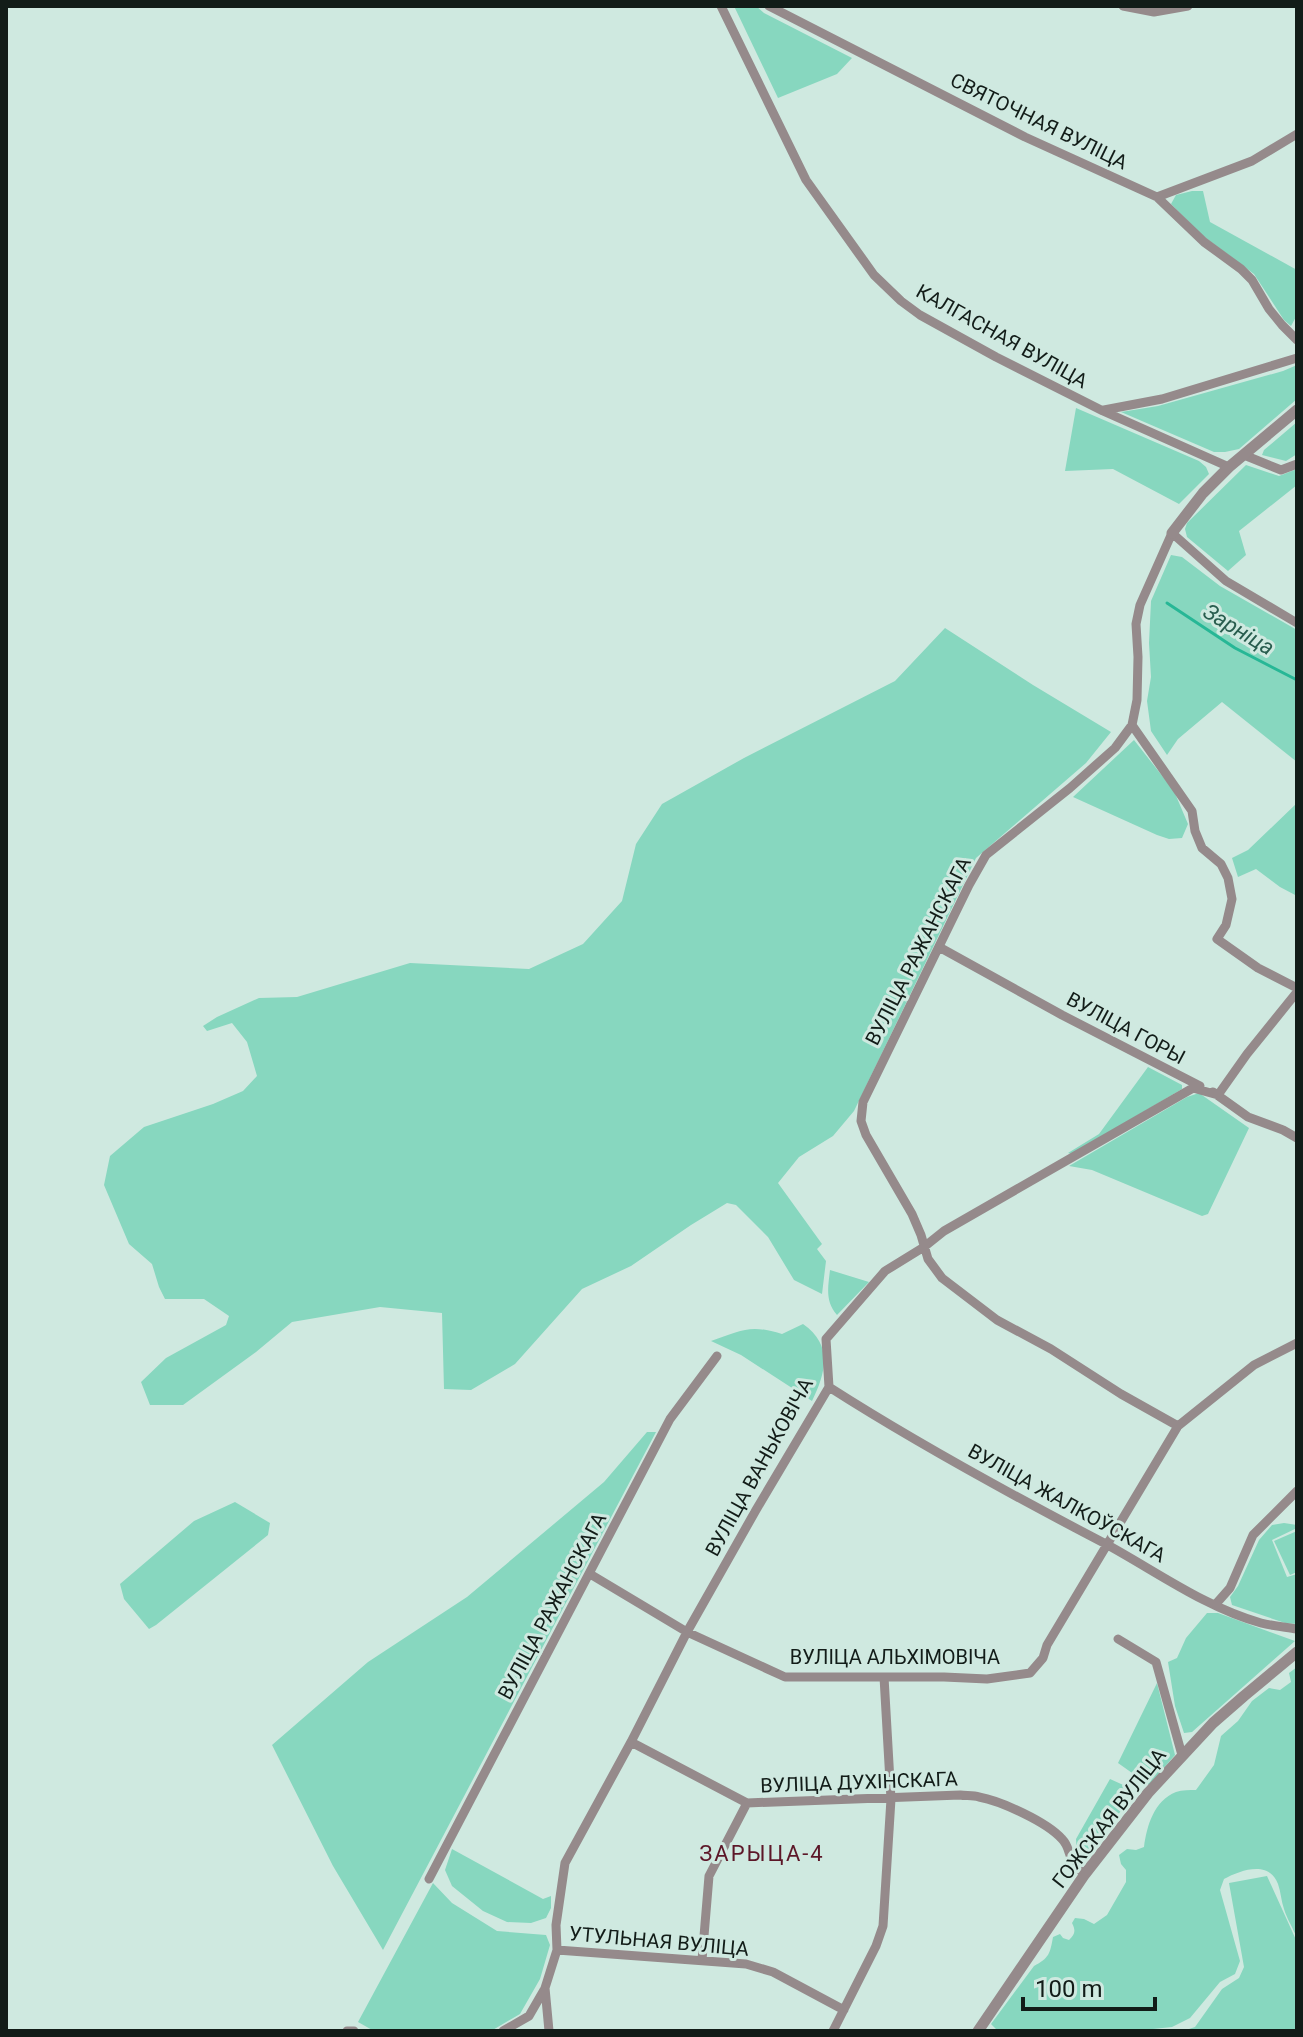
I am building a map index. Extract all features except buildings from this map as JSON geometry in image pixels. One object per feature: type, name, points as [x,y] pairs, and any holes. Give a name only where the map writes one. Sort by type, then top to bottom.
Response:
[{"type":"street","name":"КАЛГАСНАЯ ВУЛІЦА","points":[[721,6],[806,180],[874,275],[901,301],[920,315],[996,357],[1103,411],[1229,467]]},
{"type":"street","name":"СВЯТОЧНАЯ ВУЛІЦА","points":[[769,6],[1025,137],[1157,197],[1204,242],[1252,280],[1282,325],[1297,340]]},
{"type":"street","points":[[1123,6],[1154,12],[1188,6]]},
{"type":"street","points":[[1157,197],[1252,161],[1297,134]]},
{"type":"street","points":[[1103,411],[1162,399],[1297,358]]},
{"type":"street","points":[[1218,1095],[1297,990],[1258,968],[1217,939],[1226,925],[1232,899],[1228,878],[1221,864],[1202,848],[1192,811],[1132,725],[1137,700],[1136,624],[1140,605],[1172,533],[1203,493],[1229,467],[1297,410]]},
{"type":"street","points":[[1244,455],[1281,470],[1297,464]]},
{"type":"street","points":[[1172,533],[1226,581],[1297,623]]},
{"type":"street","name":"ВУЛІЦА РАЖАНСКАГА","points":[[924,1247],[912,1214],[866,1135],[861,1121],[863,1102],[986,855],[1115,748],[1132,725]]},
{"type":"street","name":"ВУЛІЦА ГОРЫ","points":[[939,947],[1062,1015],[1218,1095],[1248,1117],[1297,1138]]},
{"type":"street","name":"ВУЛІЦА ВАНЬКОВІЧА","points":[[549,2031],[545,1988],[557,1950],[556,1925],[565,1863],[687,1632],[829,1387],[826,1339],[885,1271],[944,1231],[1193,1088],[1218,1095]]},
{"type":"street","points":[[924,1247],[928,1259],[942,1278],[997,1320],[1178,1426]]},
{"type":"street","name":"ВУЛІЦА АЛЬХІМОВІЧА","points":[[590,1574],[687,1632],[785,1677],[987,1679],[1030,1673],[1043,1658],[1047,1645],[1178,1426],[1254,1365],[1297,1343]]},
{"type":"street","name":"ВУЛІЦА РАЖАНСКАГА","points":[[429,1879],[670,1419],[717,1356]]},
{"type":"street","name":"ВУЛІЦА ЖАЛКОЎСКАГА","points":[[829,1387],[966,1469],[1215,1605],[1260,1623],[1297,1629]]},
{"type":"street","points":[[1215,1605],[1230,1588],[1253,1535],[1297,1491]]},
{"type":"street","points":[[1118,1639],[1156,1662],[1182,1755]]},
{"type":"street","name":"ГОЖСКАЯ ВУЛІЦА","points":[[978,2031],[1085,1874],[1148,1793],[1182,1755],[1244,1696],[1297,1652]]},
{"type":"street","points":[[833,2031],[883,1926],[891,1799],[884,1677]]},
{"type":"street","name":"ВУЛІЦА ДУХІНСКАГА","points":[[631,1742],[747,1803],[960,1795],[980,1797],[1035,1819],[1065,1840],[1071,1860],[1085,1874]]},
{"type":"street","name":"ВУЛІЦА ДУХІНСКАГА","points":[[702,1960],[709,1876],[747,1803]]},
{"type":"street","name":"УТУЛЬНАЯ ВУЛІЦА","points":[[557,1950],[746,1964],[773,1972],[844,2010]]},
{"type":"street","points":[[503,2031],[529,2016],[545,1988]]},
{"type":"green space","points":[[734,6],[756,6],[852,58],[837,74],[778,98]]},
{"type":"green space","points":[[1203,191],[1210,222],[1297,270],[1297,315],[1291,326],[1254,274],[1202,235],[1171,204],[1176,195]]},
{"type":"green space","points":[[1297,365],[1297,399],[1239,449],[1214,452],[1121,412],[1158,406]]},
{"type":"green space","points":[[1076,408],[1199,461],[1209,474],[1179,504],[1113,469],[1065,471]]},
{"type":"green space","points":[[1297,422],[1297,454],[1286,461],[1262,455],[1264,450]]},
{"type":"green space","points":[[1246,465],[1279,476],[1297,469],[1297,485],[1239,531],[1246,555],[1228,571],[1187,537],[1185,529],[1187,523]]},
{"type":"green space","points":[[1171,555],[1182,557],[1220,586],[1297,630],[1297,762],[1222,702],[1178,739],[1167,755],[1151,731],[1147,701],[1151,677],[1151,601]]},
{"type":"green space","points":[[945,628],[1111,732],[1086,763],[976,858],[854,1111],[833,1136],[799,1157],[778,1183],[822,1244],[817,1249],[826,1261],[822,1294],[794,1280],[768,1237],[736,1205],[727,1203],[631,1266],[582,1289],[515,1364],[471,1390],[444,1389],[442,1313],[380,1307],[292,1322],[183,1405],[150,1405],[141,1382],[166,1358],[226,1325],[229,1316],[204,1299],[165,1299],[152,1264],[129,1244],[104,1185],[110,1156],[144,1127],[243,1091],[257,1076],[247,1042],[232,1023],[207,1031],[203,1026],[259,998],[297,997],[410,963],[529,969],[583,944],[622,901],[636,844],[662,804],[895,681]]},
{"type":"green space","points":[[1134,740],[1174,791],[1188,824],[1182,838],[1169,839],[1157,835],[1073,797]]},
{"type":"green space","points":[[1297,803],[1297,896],[1256,869],[1238,877],[1232,858],[1248,850]]},
{"type":"green space","points":[[1148,1067],[1182,1085],[1182,1089],[1072,1154],[1068,1153],[1099,1134]]},
{"type":"green space","points":[[1199,1093],[1249,1128],[1208,1214],[1202,1216],[1092,1170],[1069,1166],[1187,1097]]},
{"type":"green space","points":[[830,1270],[869,1282],[837,1315],[829,1299]]},
{"type":"green space","points":[[803,1324],[813,1332],[823,1350],[821,1380],[812,1401],[741,1355],[711,1341],[746,1330],[762,1329],[782,1334]]},
{"type":"green space","points":[[647,1432],[656,1432],[383,1950],[333,1866],[272,1745],[368,1662],[467,1597],[604,1482]]},
{"type":"green space","points":[[235,1502],[270,1523],[268,1535],[149,1629],[124,1599],[120,1584],[194,1521]]},
{"type":"green space","points":[[1272,1525],[1297,1525],[1297,1528],[1272,1540],[1287,1577],[1297,1574],[1297,1624],[1285,1623],[1232,1605],[1230,1597],[1259,1540]]},
{"type":"green space","points":[[1297,1531],[1297,1572],[1290,1575],[1274,1541]]},
{"type":"green space","points":[[1207,1613],[1218,1613],[1295,1641],[1192,1732],[1184,1733],[1175,1706],[1168,1662],[1177,1658],[1186,1638]]},
{"type":"green space","points":[[1297,1667],[1297,1938],[1285,1913],[1274,1877],[1261,1869],[1238,1873],[1224,1879],[1220,1890],[1240,1961],[1235,1974],[1220,1982],[1190,2018],[1172,2027],[1149,2031],[998,2031],[991,2024],[1034,1966],[1048,1955],[1053,1937],[1060,1934],[1069,1940],[1073,1936],[1072,1923],[1075,1918],[1094,1924],[1107,1915],[1126,1882],[1126,1870],[1119,1855],[1127,1849],[1144,1847],[1150,1822],[1162,1801],[1176,1792],[1196,1790],[1214,1765],[1221,1736],[1238,1721],[1252,1701],[1269,1688],[1280,1690],[1291,1682],[1289,1673]]},
{"type":"green space","points":[[1157,1683],[1175,1755],[1149,1785],[1118,1763]]},
{"type":"green space","points":[[1110,1779],[1130,1788],[1132,1797],[1082,1860],[1077,1855],[1076,1839]]},
{"type":"green space","points":[[452,1849],[543,1899],[551,1896],[551,1908],[546,1918],[531,1923],[507,1922],[483,1911],[452,1886],[445,1870]]},
{"type":"green space","points":[[1267,1876],[1297,1942],[1297,2031],[1183,2031],[1195,2027],[1222,1989],[1239,1978],[1244,1967],[1229,1883]]},
{"type":"green space","points":[[433,1883],[452,1903],[497,1931],[546,1935],[550,1945],[540,1979],[520,2014],[491,2031],[374,2031],[358,2022]]},
{"type":"waterway","name":"Зарніца","points":[[1167,603],[1235,648],[1297,680]]},
{"type":"district","name":"ЗАРЫЦА-4","points":[[762,1853]]}]
